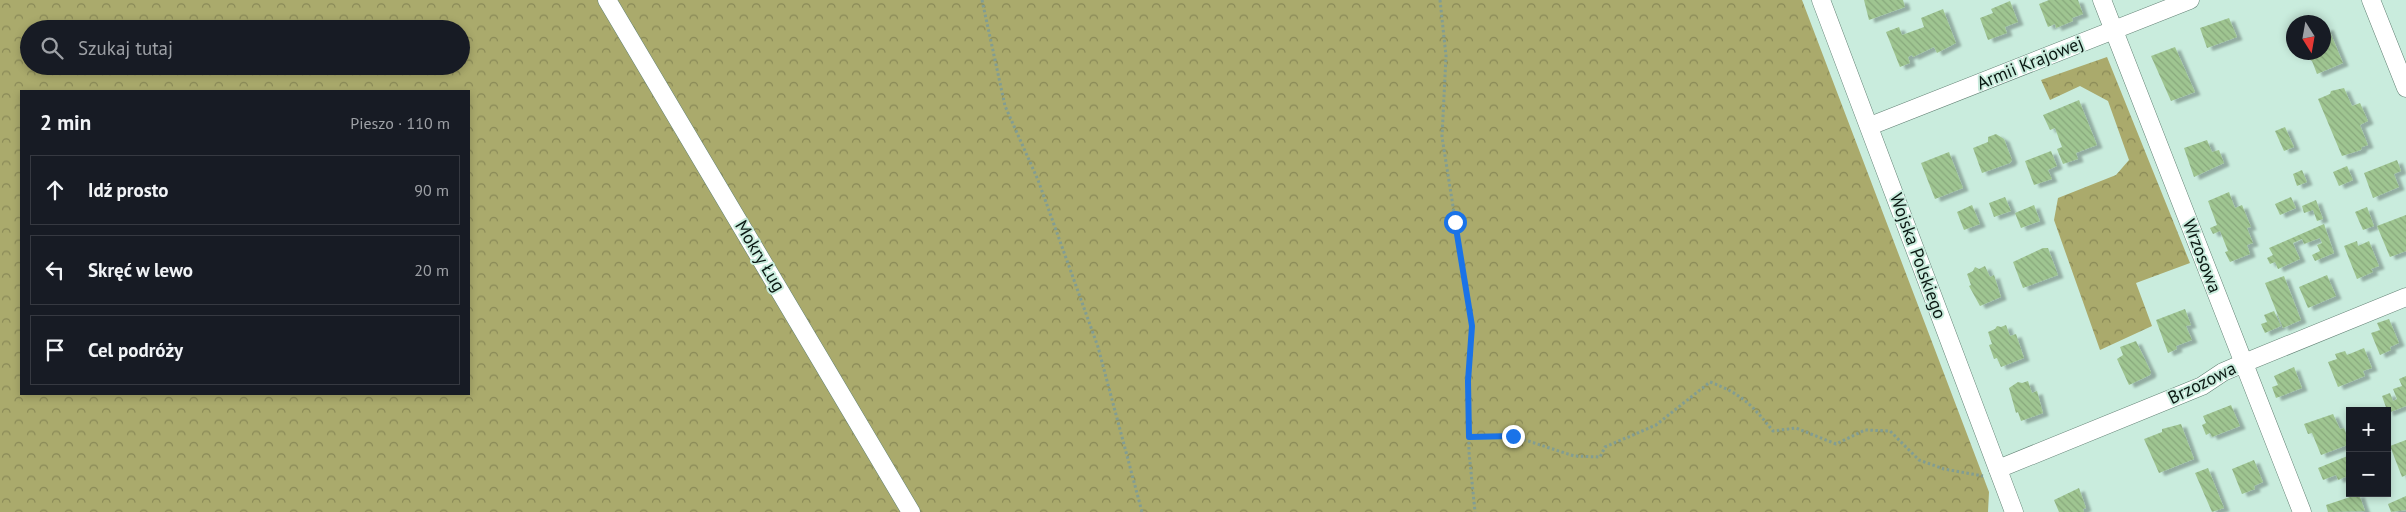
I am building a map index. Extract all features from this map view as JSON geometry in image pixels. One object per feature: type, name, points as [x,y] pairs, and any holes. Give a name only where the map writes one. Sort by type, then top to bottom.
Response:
[{"type":"street","name":"Mokry Ług","points":[[607,0],[911,512]]},
{"type":"street","name":"Wojska Polskiego","points":[[1821,0],[1870,126],[1990,473],[2014,512]]},
{"type":"street","name":"Wrzosowa","points":[[2102,0],[2302,512]]},
{"type":"street","name":"Armii Krajowej","points":[[1870,126],[2190,0]]},
{"type":"street","points":[[2371,0],[2406,88]]},
{"type":"street","name":"Brzozowa","points":[[1990,473],[2202,386],[2223,372],[2406,297]]},
{"type":"path","points":[[982,0],[1005,106],[1038,180],[1098,347],[1142,512]]},
{"type":"path","points":[[1440,0],[1446,56],[1442,137],[1472,326],[1468,381],[1469,437],[1475,512]]},
{"type":"path","points":[[1469,437],[1513,436],[1574,456],[1600,457],[1605,447],[1656,425],[1710,382],[1735,391],[1758,412],[1773,431],[1796,428],[1836,444],[1865,430],[1890,431],[1919,460],[1944,469],[1990,473]]},
{"type":"green space","points":[[0,0],[1802,0],[1989,492],[1988,512],[0,512]]},
{"type":"green space","points":[[2107,57],[2190,263],[2136,283],[2152,326],[2100,350],[2054,220],[2058,198],[2116,175],[2129,160],[2108,101],[2080,86],[2050,100],[2041,80]]},
{"type":"building","points":[[1864,0],[1903,0],[1905,7],[1869,20]]},
{"type":"building","points":[[2049,0],[2078,0],[2083,14],[2072,18],[2073,21],[2056,28],[2055,24],[2048,27],[2039,4]]},
{"type":"building","points":[[2010,1],[2018,22],[2005,27],[2007,33],[1988,40],[1980,18],[1993,13],[1991,9]]},
{"type":"building","points":[[1943,9],[1956,43],[1937,53],[1934,47],[1913,57],[1912,55],[1908,57],[1910,63],[1900,67],[1886,32],[1899,27],[1902,35],[1924,27],[1921,18]]},
{"type":"building","points":[[2229,18],[2237,37],[2207,48],[2200,28]]},
{"type":"building","points":[[2331,34],[2343,63],[2317,74],[2310,60],[2331,60]]},
{"type":"building","points":[[2175,47],[2195,92],[2171,101],[2151,56]]},
{"type":"building","points":[[2344,88],[2352,106],[2360,103],[2368,121],[2360,125],[2368,145],[2362,147],[2361,150],[2342,156],[2318,99],[2330,94],[2331,91]]},
{"type":"building","points":[[2079,100],[2097,145],[2076,153],[2078,159],[2063,164],[2057,149],[2062,147],[2055,128],[2050,130],[2043,115]]},
{"type":"building","points":[[2285,127],[2294,147],[2284,151],[2275,131]]},
{"type":"building","points":[[1996,134],[2004,139],[2012,160],[2010,163],[1982,173],[1973,148],[1988,142],[1988,137]]},
{"type":"building","points":[[2207,140],[2212,152],[2219,150],[2224,163],[2194,177],[2184,148]]},
{"type":"building","points":[[2051,151],[2057,166],[2048,170],[2052,179],[2034,185],[2025,161]]},
{"type":"building","points":[[1949,152],[1963,188],[1935,199],[1921,163]]},
{"type":"building","points":[[2397,160],[2401,171],[2394,174],[2399,187],[2373,198],[2364,173]]},
{"type":"building","points":[[2347,166],[2353,180],[2339,186],[2333,172]]},
{"type":"building","points":[[2302,170],[2307,182],[2297,186],[2293,174]]},
{"type":"building","points":[[2229,192],[2235,208],[2242,205],[2251,227],[2247,228],[2253,243],[2247,245],[2250,254],[2230,262],[2225,252],[2228,251],[2220,231],[2213,234],[2210,228],[2217,225],[2208,201]]},
{"type":"building","points":[[2005,197],[2011,211],[1994,217],[1989,203]]},
{"type":"building","points":[[2291,197],[2296,208],[2280,215],[2275,204]]},
{"type":"building","points":[[2316,200],[2323,219],[2317,221],[2313,210],[2304,213],[2302,206]]},
{"type":"building","points":[[1972,205],[1980,224],[1964,230],[1957,212]]},
{"type":"building","points":[[2034,205],[2040,221],[2021,228],[2015,213]]},
{"type":"building","points":[[2367,207],[2374,226],[2363,230],[2355,212]]},
{"type":"building","points":[[2406,215],[2406,251],[2390,257],[2377,226]]},
{"type":"building","points":[[2324,224],[2334,253],[2315,261],[2312,255],[2320,251],[2317,245],[2322,243],[2320,238],[2304,244],[2302,239],[2293,243],[2300,259],[2278,269],[2275,262],[2270,264],[2267,258],[2273,255],[2269,248]]},
{"type":"building","points":[[2357,241],[2358,246],[2369,241],[2379,266],[2371,269],[2373,272],[2357,279],[2344,246]]},
{"type":"building","points":[[2043,248],[2048,248],[2058,275],[2023,288],[2013,262]]},
{"type":"building","points":[[1985,266],[1990,277],[1994,275],[2001,297],[1980,306],[1969,286],[1971,285],[1967,274],[1973,271],[1975,267],[1979,269]]},
{"type":"building","points":[[2327,275],[2336,296],[2308,308],[2299,287]]},
{"type":"building","points":[[2284,276],[2301,320],[2283,328],[2265,283]]},
{"type":"building","points":[[2185,309],[2191,325],[2186,326],[2192,340],[2176,346],[2177,349],[2168,353],[2156,320]]},
{"type":"building","points":[[2274,311],[2281,326],[2265,333],[2261,324],[2267,322],[2264,315]]},
{"type":"building","points":[[2389,319],[2399,343],[2390,347],[2391,350],[2380,355],[2371,333],[2380,330],[2377,323]]},
{"type":"building","points":[[2006,325],[2010,336],[2016,334],[2024,358],[2001,367],[1997,358],[1994,359],[1989,345],[1992,344],[1988,332],[1997,326]]},
{"type":"building","points":[[2136,341],[2151,372],[2150,375],[2129,385],[2117,359],[2123,355],[2120,347]]},
{"type":"building","points":[[2364,348],[2372,368],[2363,371],[2365,376],[2338,387],[2328,362],[2337,359],[2335,354],[2345,351],[2347,355]]},
{"type":"building","points":[[2294,367],[2302,388],[2276,398],[2272,387],[2278,385],[2274,376]]},
{"type":"building","points":[[2406,376],[2406,406],[2391,412],[2391,407],[2386,407],[2382,396],[2390,393],[2393,401],[2397,399],[2393,389],[2402,386],[2399,379]]},
{"type":"building","points":[[2028,381],[2032,393],[2037,391],[2043,413],[2021,421],[2018,412],[2016,413],[2009,388],[2018,382]]},
{"type":"building","points":[[2231,405],[2240,426],[2212,437],[2210,433],[2206,435],[2202,425],[2206,423],[2203,416]]},
{"type":"building","points":[[2333,414],[2340,429],[2344,428],[2346,446],[2321,455],[2312,433],[2308,434],[2304,424]]},
{"type":"building","points":[[2181,424],[2194,459],[2159,473],[2144,439],[2162,432],[2162,429]]},
{"type":"building","points":[[2406,440],[2406,475],[2402,477],[2391,449],[2391,446]]},
{"type":"building","points":[[2346,457],[2346,477],[2338,480],[2336,475],[2323,480],[2318,468]]},
{"type":"building","points":[[2254,460],[2263,482],[2254,486],[2255,489],[2242,494],[2232,469]]},
{"type":"building","points":[[2208,468],[2224,508],[2212,512],[2195,473]]},
{"type":"building","points":[[2079,488],[2086,508],[2083,509],[2084,512],[2059,512],[2054,500]]},
{"type":"building","points":[[2406,496],[2406,510],[2391,512],[2388,504]]},
{"type":"building","points":[[2350,497],[2360,497],[2365,511],[2328,512],[2326,505]]},
{"type":"route","points":[[1455,222],[1472,326],[1468,381],[1469,437],[1513,436]]}]
